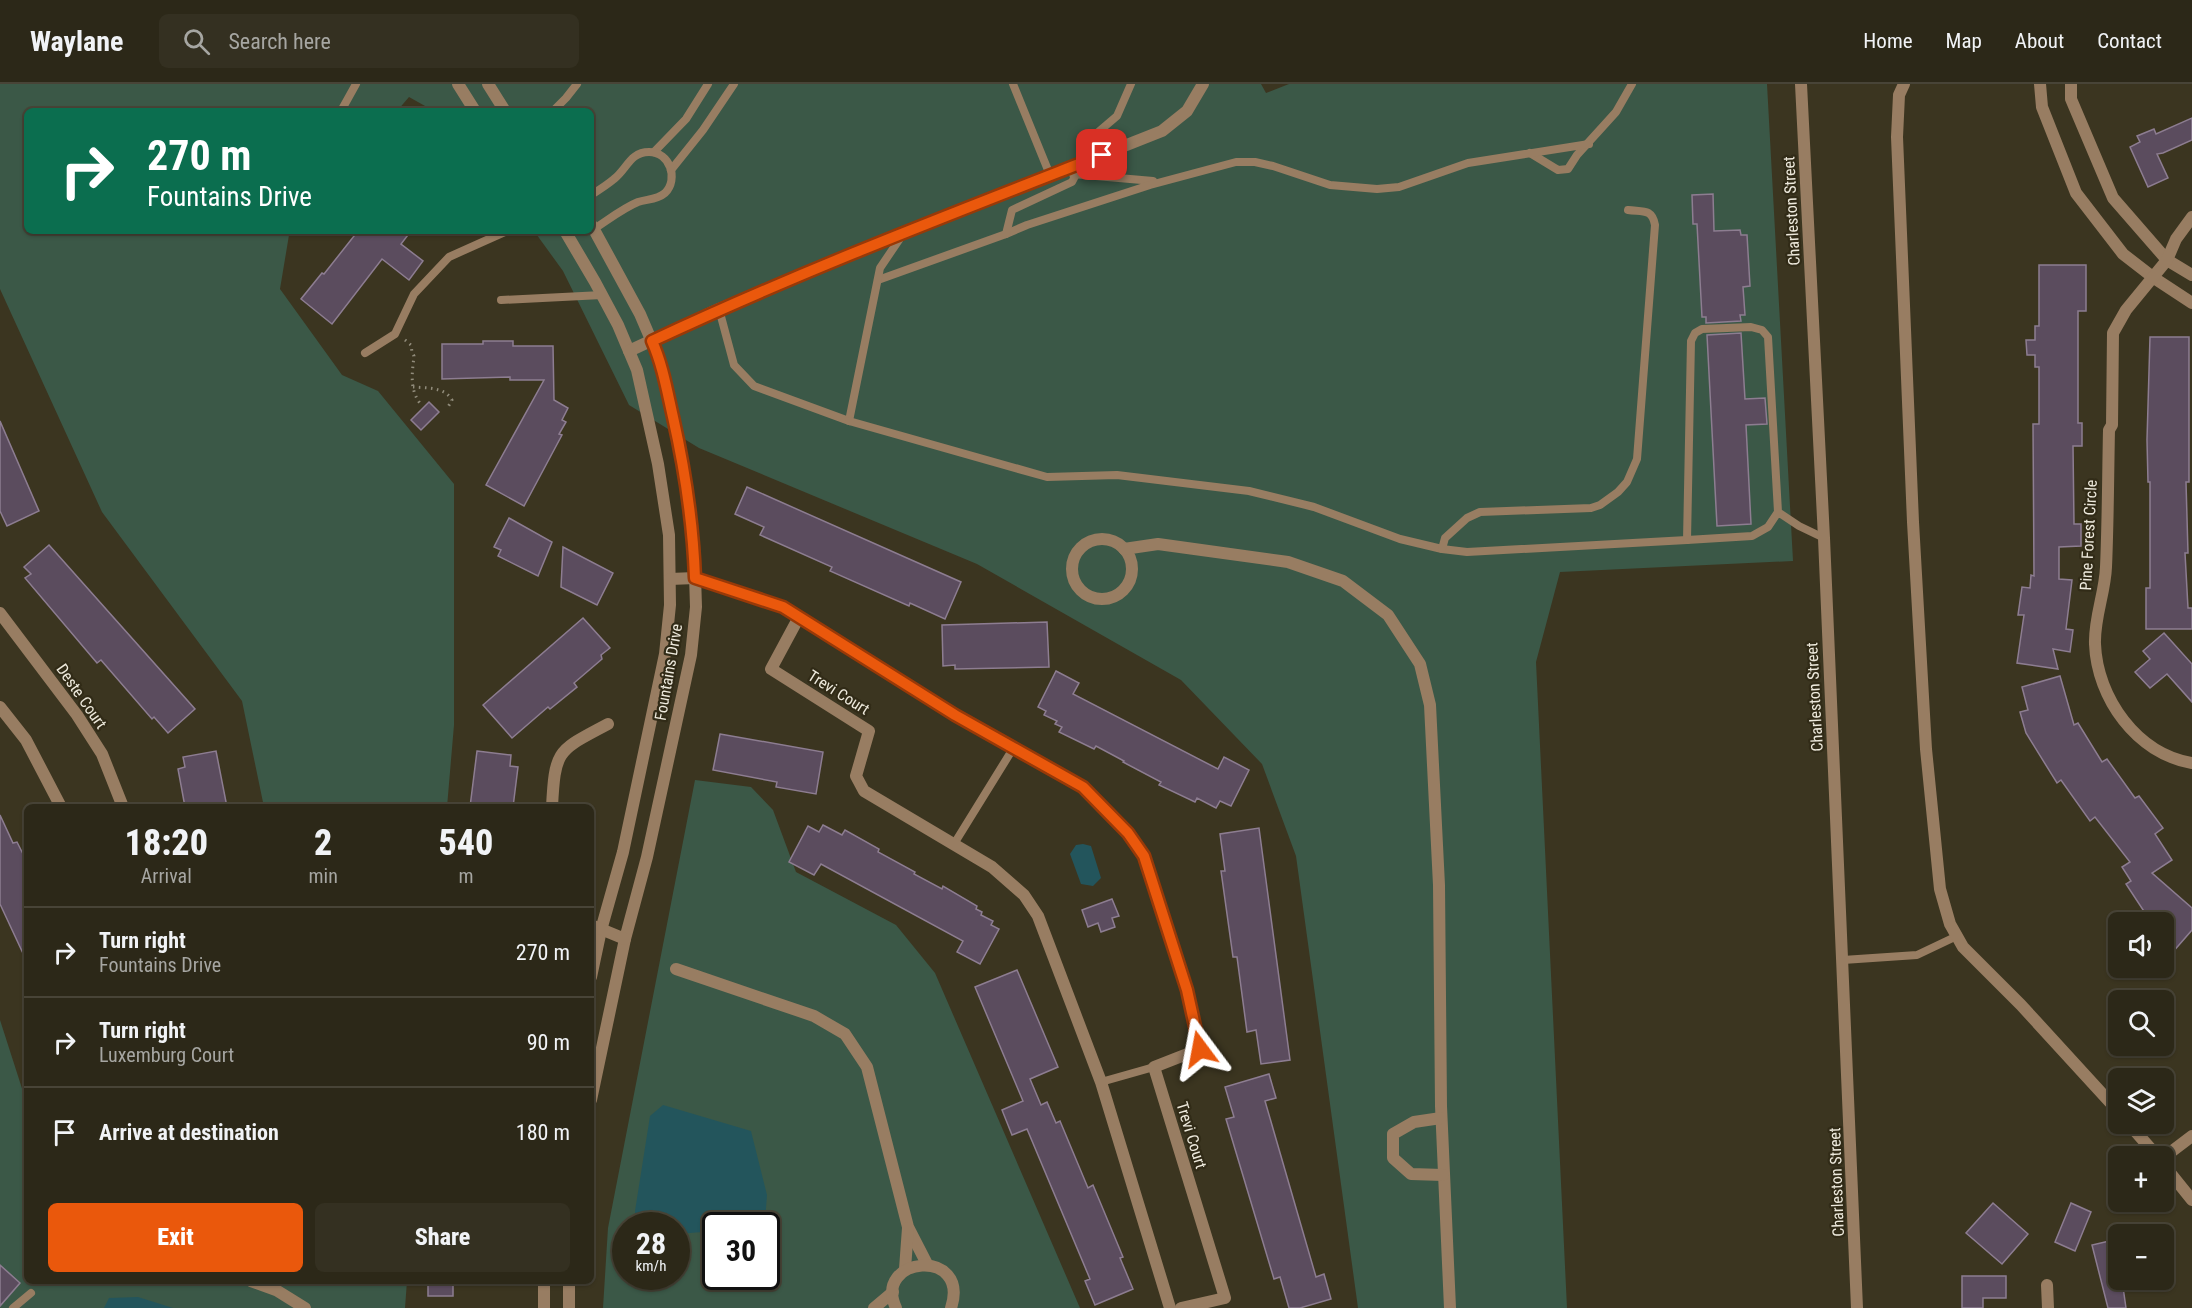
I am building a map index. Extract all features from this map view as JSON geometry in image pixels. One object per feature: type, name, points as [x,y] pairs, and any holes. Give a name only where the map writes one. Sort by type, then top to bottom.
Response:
[{"type":"street","points":[[458,84],[473,108]]},
{"type":"street","points":[[488,84],[503,108]]},
{"type":"street","points":[[629,351],[719,309],[1050,175],[1079,168],[1162,131],[1187,111],[1203,84]]},
{"type":"street","name":"Charleston Street","points":[[1801,84],[1824,538],[1857,1308]]},
{"type":"street","points":[[1904,84],[1899,95],[1897,137],[1913,522],[1926,750],[1940,889],[1950,924],[1963,947],[2021,1005],[2108,1100]]},
{"type":"street","points":[[2040,84],[2042,107],[2076,193],[2123,254],[2192,303]]},
{"type":"street","points":[[2071,84],[2071,99],[2113,198],[2167,260],[2192,275]]},
{"type":"street","name":"Pine Forest Circle","points":[[2192,217],[2175,239],[2167,260],[2126,310],[2113,333],[2106,569],[2096,629],[2096,651],[2103,686],[2126,723],[2159,750],[2192,763]]},
{"type":"street","name":"Fountains Drive","points":[[594,229],[640,314],[661,363],[682,459],[694,544],[696,607],[691,655],[647,857],[625,939],[594,1086]]},
{"type":"street","name":"Fountains Drive","points":[[567,234],[602,295],[637,370],[658,464],[669,535],[670,605],[665,654],[623,852],[596,927],[594,947]]},
{"type":"street","points":[[1124,549],[1132,566],[1127,585],[1120,592],[1102,599],[1084,593],[1077,586],[1072,568],[1079,549],[1096,540],[1106,539],[1116,542],[1124,549],[1158,544],[1288,562],[1342,581],[1388,615],[1420,664],[1430,705],[1439,885],[1441,1118],[1450,1308]]},
{"type":"street","points":[[670,579],[695,578],[783,607],[955,715],[1083,787],[1128,833],[1144,856],[1187,990],[1200,1049],[1154,1067]]},
{"type":"street","name":"Deste Court","points":[[0,613],[77,715],[102,754],[122,804]]},
{"type":"street","name":"Trevi Court","points":[[799,617],[771,669],[869,731],[856,776],[864,791],[992,867],[1024,895],[1038,916],[1101,1082],[1170,1308]]},
{"type":"street","points":[[0,707],[26,740],[59,804]]},
{"type":"street","points":[[552,804],[556,765],[561,753],[573,743],[608,724]]},
{"type":"street","points":[[596,927],[625,939]]},
{"type":"street","points":[[676,969],[814,1016],[845,1034],[867,1067],[908,1227],[927,1264]]},
{"type":"street","name":"Trevi Court","points":[[1154,1067],[1225,1298],[1181,1308]]},
{"type":"street","points":[[1441,1118],[1414,1122],[1393,1134],[1393,1158],[1411,1174],[1443,1174]]},
{"type":"street","points":[[2138,1134],[2148,1146]]},
{"type":"street","points":[[2174,1150],[2192,1136]]},
{"type":"street","points":[[2174,1178],[2192,1200]]},
{"type":"street","points":[[896,1308],[893,1292],[895,1283],[905,1269],[908,1227]]},
{"type":"street","points":[[905,1269],[927,1264],[945,1272],[954,1289],[955,1305]]},
{"type":"street","points":[[259,1284],[276,1290]]},
{"type":"street","points":[[269,1284],[305,1308]]},
{"type":"street","points":[[544,1284],[544,1308]]},
{"type":"street","points":[[569,1284],[569,1308]]},
{"type":"street","points":[[2047,1285],[2048,1308]]},
{"type":"street","points":[[874,1308],[893,1292]]},
{"type":"lane","points":[[343,108],[356,84]]},
{"type":"lane","points":[[555,108],[577,84]]},
{"type":"lane","points":[[654,153],[686,119],[708,84]]},
{"type":"lane","points":[[594,226],[637,202],[658,198],[665,193],[670,186],[672,170],[734,84]]},
{"type":"lane","points":[[1012,84],[1050,175]]},
{"type":"lane","points":[[1006,234],[1012,210],[1072,182],[1079,168],[1083,145],[1117,116],[1131,84]]},
{"type":"lane","points":[[1530,153],[1558,170],[1565,171],[1616,112],[1632,84]]},
{"type":"lane","points":[[878,280],[1039,222],[1161,182],[1236,162],[1255,162],[1330,185],[1377,189],[1399,187],[1468,163],[1589,144]]},
{"type":"lane","points":[[594,193],[618,176],[633,157],[647,152],[662,156],[672,170]]},
{"type":"lane","points":[[1079,168],[1161,182]]},
{"type":"lane","points":[[1442,549],[1445,538],[1474,514],[1591,508],[1611,498],[1630,476],[1637,459],[1642,409],[1655,225],[1653,215],[1628,210]]},
{"type":"lane","points":[[849,421],[880,268],[904,233]]},
{"type":"lane","points":[[364,353],[395,334],[414,294],[448,257],[500,234]]},
{"type":"lane","points":[[501,300],[602,295]]},
{"type":"lane","points":[[719,309],[734,365],[754,386],[849,421],[1047,477],[1117,475],[1249,491],[1314,507],[1400,539],[1442,549],[1467,552],[1688,540],[1752,536],[1768,527],[1778,512],[1768,337],[1762,330],[1751,327],[1702,329],[1695,333],[1691,341],[1688,540]]},
{"type":"lane","points":[[1778,512],[1799,526],[1824,538]]},
{"type":"lane","points":[[954,844],[1014,747]]},
{"type":"lane","points":[[1843,960],[1917,955],[1957,936]]},
{"type":"lane","points":[[1101,1082],[1154,1067]]},
{"type":"lane","points":[[14,1308],[31,1293]]},
{"type":"path","points":[[395,334],[411,345],[414,356],[411,378],[415,398],[422,406]]},
{"type":"path","points":[[413,387],[434,388],[447,393],[452,400],[448,406]]},
{"type":"green space","points":[[0,84],[1261,84],[1266,93],[1289,84],[1767,84],[1793,561],[1560,572],[1536,662],[1567,1308],[1358,1308],[1296,856],[1262,764],[1181,680],[977,564],[699,448],[629,405],[563,271],[536,234],[594,234],[594,108],[429,108],[409,97],[400,108],[24,108],[24,234],[290,234],[280,289],[342,375],[378,391],[454,484],[454,725],[447,804],[263,804],[242,701],[102,512],[0,289]]},
{"type":"green space","points":[[695,780],[751,787],[773,810],[796,872],[896,925],[935,973],[1080,1308],[603,1308],[608,1228]]},
{"type":"green space","points":[[0,1020],[24,1095],[24,1284],[407,1284],[405,1308],[0,1308]]},
{"type":"water","points":[[1076,845],[1091,846],[1101,878],[1093,886],[1081,884],[1070,854]]},
{"type":"water","points":[[663,1105],[751,1131],[767,1195],[766,1212],[702,1212],[702,1232],[690,1233],[690,1212],[635,1212],[650,1116]]},
{"type":"water","points":[[138,1297],[173,1308],[104,1308],[109,1298]]},
{"type":"building","points":[[2192,118],[2192,140],[2157,154],[2168,178],[2148,187],[2130,147],[2140,142],[2137,136],[2154,129],[2156,134]]},
{"type":"building","points":[[1713,194],[1714,231],[1740,230],[1741,235],[1747,235],[1750,286],[1743,287],[1745,315],[1740,315],[1741,321],[1706,323],[1706,317],[1702,317],[1697,224],[1693,224],[1692,195]]},
{"type":"building","points":[[356,234],[409,234],[401,244],[423,261],[409,280],[382,259],[332,324],[301,299],[322,273],[324,274]]},
{"type":"building","points":[[2039,265],[2086,265],[2086,311],[2078,311],[2078,423],[2082,423],[2082,446],[2073,446],[2074,524],[2081,524],[2081,546],[2059,547],[2059,579],[2072,580],[2066,629],[2073,630],[2070,652],[2053,649],[2058,669],[2017,663],[2024,615],[2018,615],[2022,587],[2030,588],[2031,575],[2034,576],[2033,424],[2039,424],[2039,367],[2035,367],[2035,355],[2027,355],[2026,340],[2035,340],[2035,326],[2039,326]]},
{"type":"building","points":[[1741,333],[1745,399],[1765,398],[1767,424],[1746,425],[1751,524],[1717,526],[1707,335]]},
{"type":"building","points":[[2150,337],[2189,337],[2189,482],[2186,482],[2188,553],[2185,553],[2188,608],[2192,608],[2192,629],[2146,629],[2146,588],[2150,588],[2150,482],[2148,482],[2147,440]]},
{"type":"building","points":[[483,341],[513,341],[513,346],[553,346],[554,400],[568,408],[562,420],[566,422],[559,434],[562,435],[524,506],[486,485],[544,380],[510,380],[510,377],[442,379],[442,344],[483,344]]},
{"type":"building","points":[[429,402],[439,412],[421,430],[411,420]]},
{"type":"building","points":[[0,421],[39,511],[7,526],[0,511]]},
{"type":"building","points":[[747,487],[961,582],[945,619],[910,603],[909,606],[830,571],[832,567],[760,535],[764,527],[735,514]]},
{"type":"building","points":[[509,518],[552,542],[538,576],[498,556],[501,550],[494,547]]},
{"type":"building","points":[[49,545],[195,709],[168,733],[154,717],[152,719],[101,660],[97,663],[25,578],[31,574],[24,567]]},
{"type":"building","points":[[563,547],[613,573],[597,605],[561,587]]},
{"type":"building","points":[[583,618],[610,648],[601,655],[602,659],[574,683],[577,687],[550,709],[548,707],[512,738],[483,705]]},
{"type":"building","points":[[1047,622],[1049,667],[955,669],[955,665],[943,666],[942,625]]},
{"type":"building","points":[[2164,633],[2192,664],[2192,702],[2167,674],[2150,688],[2135,672],[2150,659],[2143,651]]},
{"type":"building","points":[[1056,671],[1079,683],[1073,694],[1218,769],[1224,757],[1249,770],[1231,806],[1220,801],[1216,808],[1197,798],[1195,802],[1159,785],[1161,782],[1096,746],[1094,749],[1059,732],[1062,727],[1055,724],[1057,721],[1044,715],[1046,711],[1038,707]]},
{"type":"building","points":[[2060,676],[2074,725],[2078,723],[2102,762],[2107,759],[2135,798],[2139,796],[2163,828],[2155,834],[2172,860],[2152,873],[2192,908],[2192,930],[2174,951],[2174,912],[2144,912],[2126,884],[2131,881],[2122,867],[2130,862],[2095,817],[2090,821],[2061,780],[2057,783],[2026,733],[2020,712],[2028,710],[2022,687]]},
{"type":"building","points":[[720,734],[823,752],[816,794],[776,787],[777,782],[713,770]]},
{"type":"building","points":[[216,751],[226,804],[184,804],[178,769],[185,767],[183,757]]},
{"type":"building","points":[[477,751],[511,755],[510,766],[518,767],[513,804],[470,804]]},
{"type":"building","points":[[0,815],[13,843],[17,842],[24,856],[24,956],[0,904]]},
{"type":"building","points":[[823,825],[842,835],[845,830],[879,849],[878,852],[915,872],[914,874],[942,889],[943,886],[977,906],[976,909],[982,912],[981,915],[993,921],[991,925],[999,929],[980,964],[957,952],[963,941],[821,864],[814,875],[789,862],[808,826],[819,832]]},
{"type":"building","points":[[1259,828],[1290,1060],[1261,1064],[1256,1030],[1247,1032],[1237,957],[1233,957],[1221,871],[1225,871],[1220,834]]},
{"type":"building","points":[[1112,899],[1119,916],[1112,918],[1115,927],[1101,932],[1098,923],[1088,927],[1082,910]]},
{"type":"building","points":[[1017,970],[1058,1067],[1030,1079],[1041,1105],[1047,1102],[1056,1123],[1060,1121],[1088,1188],[1093,1185],[1123,1257],[1120,1258],[1133,1289],[1095,1305],[1085,1281],[1090,1279],[1027,1129],[1012,1135],[1002,1110],[1023,1101],[975,987]]},
{"type":"building","points":[[1269,1074],[1276,1098],[1265,1101],[1316,1277],[1324,1274],[1331,1299],[1300,1308],[1289,1308],[1280,1277],[1274,1279],[1226,1119],[1234,1117],[1225,1087]]},
{"type":"building","points":[[1993,1203],[2028,1234],[2002,1264],[1966,1233]]},
{"type":"building","points":[[2071,1203],[2091,1212],[2075,1251],[2055,1242]]},
{"type":"building","points":[[2108,1241],[2108,1290],[2123,1290],[2126,1308],[2108,1308],[2092,1245]]},
{"type":"building","points":[[0,1265],[20,1283],[0,1306]]},
{"type":"building","points":[[1962,1276],[2006,1276],[2006,1298],[1983,1298],[1983,1308],[1962,1308]]},
{"type":"building","points":[[428,1284],[453,1284],[453,1296],[428,1296]]},
{"type":"route","points":[[1102,155],[719,309],[652,341],[661,363],[682,459],[694,544],[695,578],[783,607],[955,715],[1083,787],[1107,809],[1144,856],[1187,990],[1200,1049]]}]
